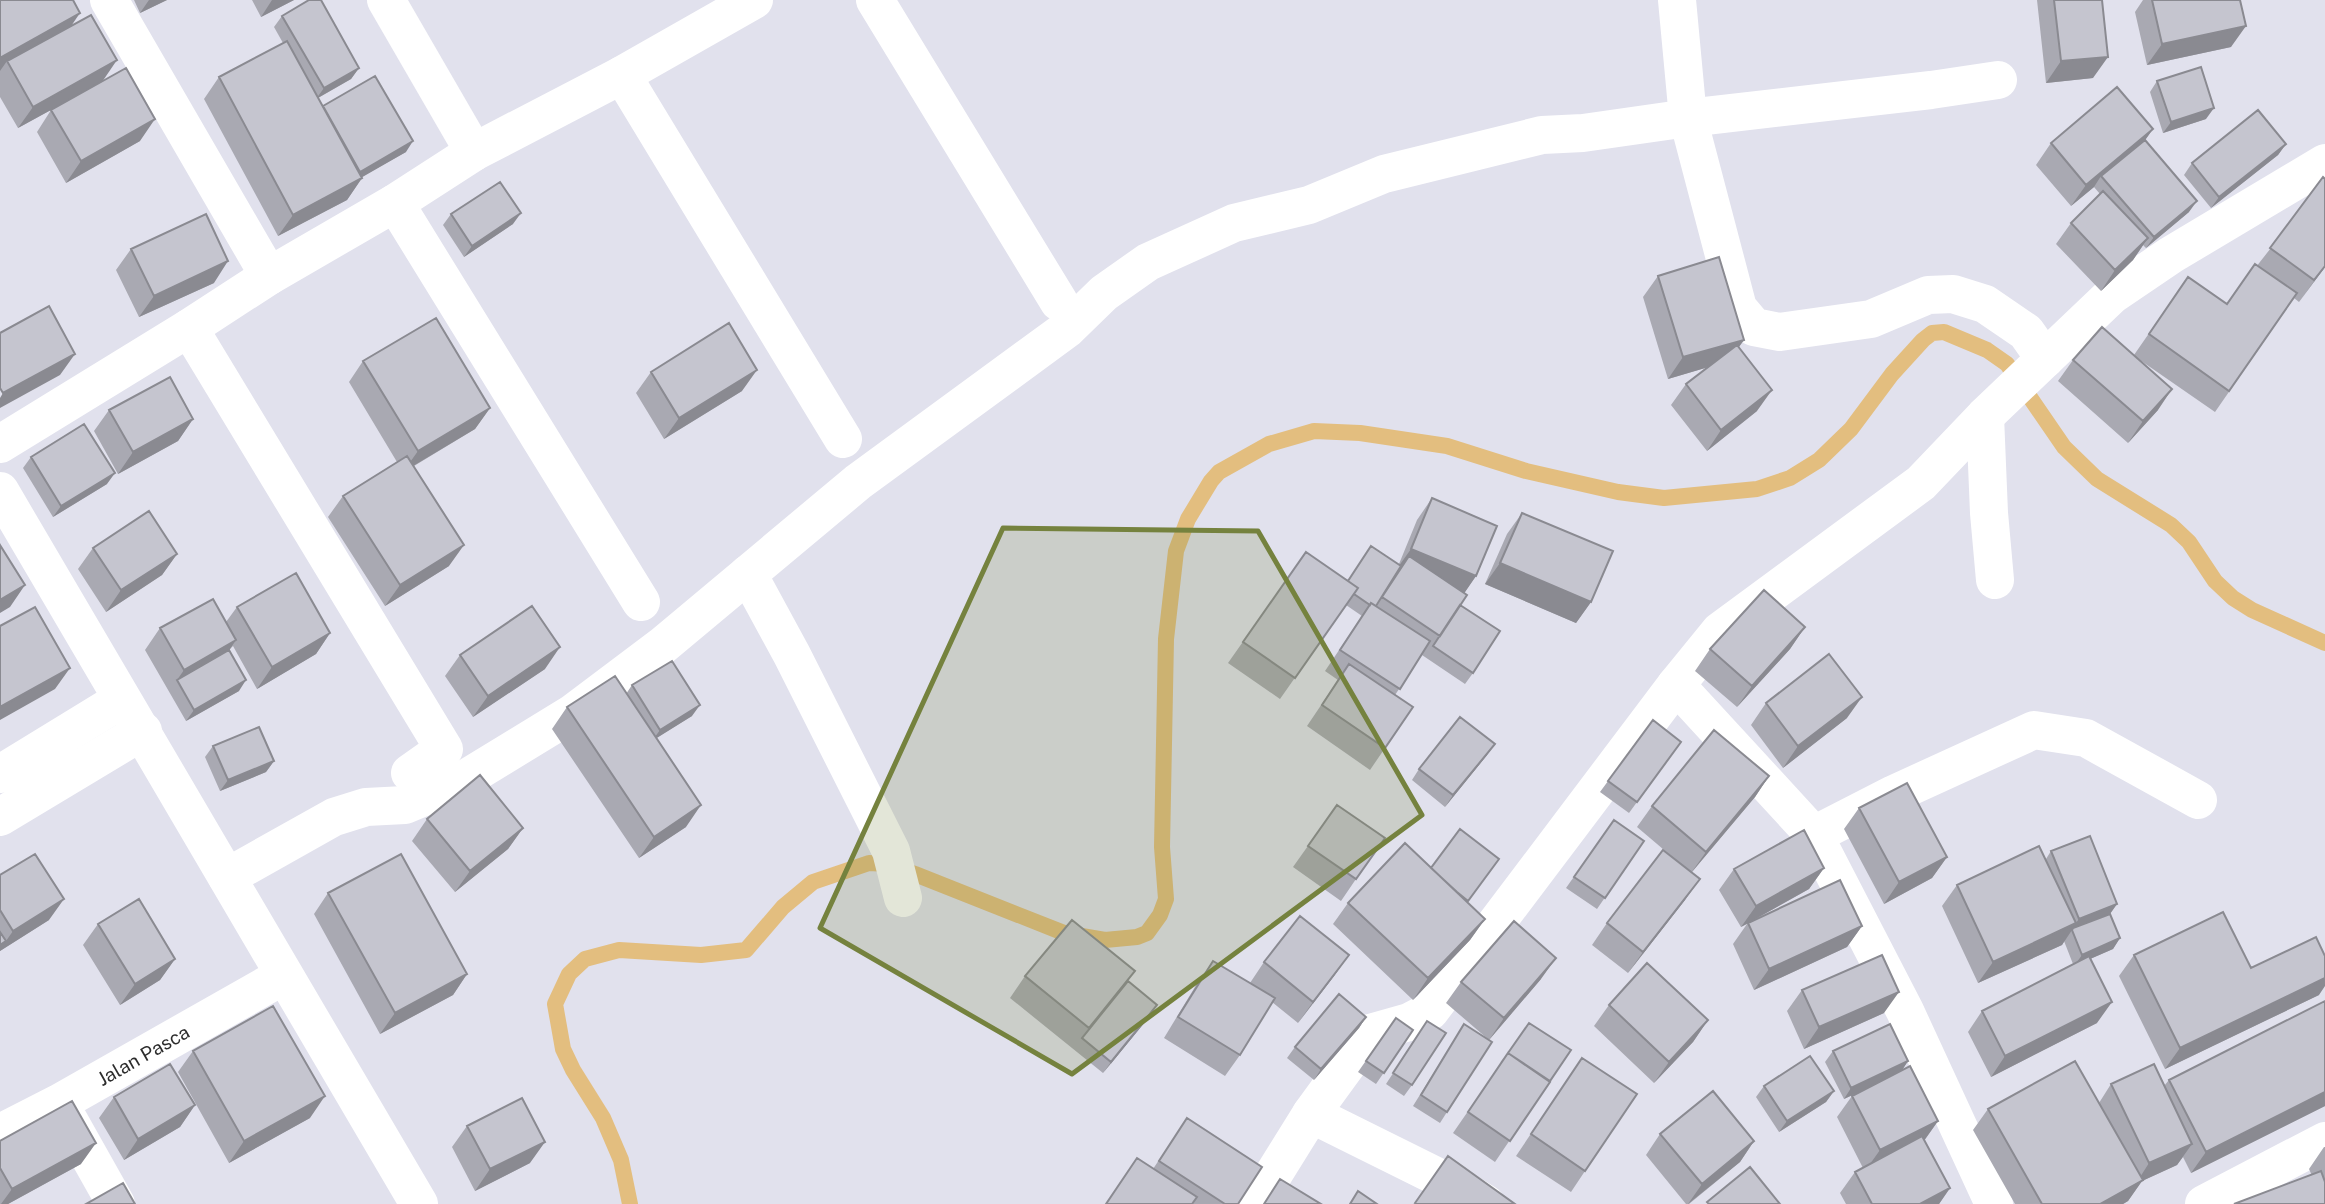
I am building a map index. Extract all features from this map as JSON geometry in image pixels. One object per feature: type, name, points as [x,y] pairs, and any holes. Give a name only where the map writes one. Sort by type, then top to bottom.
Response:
[{"type":"street","points":[[109,0],[269,276]]},
{"type":"street","points":[[386,0],[474,152]]},
{"type":"street","points":[[1677,0],[1688,118],[1738,308],[1754,327],[1780,332],[1871,318],[1928,295],[1953,294],[1985,304],[2026,332],[2046,359]]},
{"type":"street","points":[[885,3],[1059,302]]},
{"type":"street","points":[[0,444],[474,152],[622,75],[735,5]]},
{"type":"street","points":[[622,75],[843,439]]},
{"type":"street","points":[[227,877],[334,817],[366,807],[405,804],[460,782],[573,713],[662,646],[858,482],[1067,329],[1104,293],[1149,262],[1234,223],[1309,205],[1384,174],[1542,135],[1583,133],[1998,80]]},
{"type":"street","points":[[1255,1204],[1311,1114],[1370,1033],[1409,1022],[1430,1011],[1676,685],[1720,631],[1921,483],[1985,416],[2112,295],[2171,255],[2325,163]]},
{"type":"street","points":[[395,203],[640,602]]},
{"type":"street","points":[[189,328],[443,749],[410,773]]},
{"type":"street","points":[[1985,416],[1995,580]]},
{"type":"street","points":[[0,491],[121,700],[143,731],[414,1202]]},
{"type":"street","points":[[748,575],[792,655],[898,878]]},
{"type":"street","points":[[1676,685],[1814,835],[1905,1011],[1994,1204]]},
{"type":"street","points":[[0,774],[121,700]]},
{"type":"street","points":[[1814,835],[1894,794],[2034,730],[2086,738],[2198,800]]},
{"type":"street","points":[[0,817],[143,731]]},
{"type":"street","name":"Jalan Pasca","points":[[0,1133],[59,1103],[284,976]]},
{"type":"street","points":[[59,1103],[116,1204]]},
{"type":"street","points":[[1311,1114],[1460,1188],[1486,1204]]},
{"type":"street","points":[[2204,1204],[2325,1141]]},
{"type":"highlighted area","points":[[1003,528],[1258,531],[1422,815],[1072,1074],[820,928]]},
{"type":"building","points":[[0,0],[73,0],[80,13],[0,58]]},
{"type":"building","points":[[309,0],[321,0],[359,68],[324,88],[282,16]]},
{"type":"building","points":[[2054,0],[2102,0],[2108,57],[2061,61]]},
{"type":"building","points":[[2152,0],[2240,0],[2246,26],[2162,44]]},
{"type":"building","points":[[91,15],[117,60],[33,107],[7,61]]},
{"type":"building","points":[[287,41],[362,178],[293,215],[219,77]]},
{"type":"building","points":[[2201,67],[2214,108],[2171,122],[2157,81]]},
{"type":"building","points":[[126,68],[155,119],[81,161],[51,110]]},
{"type":"building","points":[[375,76],[413,141],[360,172],[323,106]]},
{"type":"building","points":[[2117,87],[2153,129],[2086,185],[2051,143]]},
{"type":"building","points":[[2258,110],[2286,144],[2219,197],[2192,163]]},
{"type":"building","points":[[2145,140],[2197,201],[2154,237],[2101,176]]},
{"type":"building","points":[[2323,177],[2325,266],[2314,280],[2270,248]]},
{"type":"building","points":[[500,182],[521,213],[472,246],[451,214]]},
{"type":"building","points":[[2103,191],[2148,238],[2115,270],[2071,223]]},
{"type":"building","points":[[206,214],[228,261],[154,296],[131,249]]},
{"type":"building","points":[[1719,257],[1744,340],[1683,357],[1658,276]]},
{"type":"building","points":[[2255,264],[2297,293],[2229,391],[2149,334],[2188,277],[2227,304]]},
{"type":"building","points":[[49,306],[75,354],[3,393],[0,388],[0,333]]},
{"type":"building","points":[[436,318],[490,408],[418,451],[363,361]]},
{"type":"building","points":[[729,323],[757,370],[679,418],[651,372]]},
{"type":"building","points":[[2102,327],[2172,389],[2143,421],[2073,360]]},
{"type":"building","points":[[1737,345],[1772,390],[1721,430],[1686,384]]},
{"type":"building","points":[[170,377],[193,419],[133,452],[109,410]]},
{"type":"building","points":[[84,424],[115,473],[61,506],[31,457]]},
{"type":"building","points":[[407,456],[464,545],[400,585],[343,496]]},
{"type":"building","points":[[1432,498],[1497,526],[1476,576],[1411,549]]},
{"type":"building","points":[[149,511],[177,554],[121,590],[93,548]]},
{"type":"building","points":[[1522,513],[1613,551],[1591,602],[1500,563]]},
{"type":"building","points":[[0,545],[25,585],[0,600]]},
{"type":"building","points":[[1371,546],[1401,566],[1376,606],[1354,594],[1358,588],[1348,581]]},
{"type":"building","points":[[1306,552],[1358,588],[1295,678],[1243,642]]},
{"type":"building","points":[[1409,556],[1467,595],[1440,636],[1382,597]]},
{"type":"building","points":[[296,573],[330,633],[272,667],[237,607]]},
{"type":"building","points":[[1764,590],[1805,627],[1752,686],[1710,649]]},
{"type":"building","points":[[213,599],[236,640],[184,670],[160,628]]},
{"type":"building","points":[[1371,603],[1430,641],[1400,689],[1340,650]]},
{"type":"building","points":[[1460,605],[1500,631],[1473,673],[1433,646]]},
{"type":"building","points":[[532,606],[560,647],[488,696],[460,655]]},
{"type":"building","points":[[35,607],[70,668],[0,707],[0,626]]},
{"type":"building","points":[[229,650],[246,680],[194,710],[177,680]]},
{"type":"building","points":[[1829,654],[1862,697],[1798,746],[1766,703]]},
{"type":"building","points":[[672,661],[700,705],[660,730],[632,685]]},
{"type":"building","points":[[1349,664],[1413,707],[1385,748],[1322,705]]},
{"type":"building","points":[[615,676],[701,805],[654,837],[567,707]]},
{"type":"building","points":[[1460,717],[1495,744],[1453,795],[1419,769]]},
{"type":"building","points":[[1653,720],[1681,742],[1637,802],[1608,781]]},
{"type":"building","points":[[259,727],[274,761],[228,780],[213,746]]},
{"type":"building","points":[[1714,730],[1769,776],[1706,852],[1652,806]]},
{"type":"building","points":[[480,775],[523,828],[470,871],[427,819]]},
{"type":"building","points":[[1907,783],[1947,857],[1899,882],[1859,808]]},
{"type":"building","points":[[1337,805],[1385,838],[1356,879],[1308,846]]},
{"type":"building","points":[[1614,820],[1644,841],[1605,898],[1574,877]]},
{"type":"building","points":[[1460,829],[1499,859],[1468,901],[1431,868]]},
{"type":"building","points":[[1804,830],[1824,868],[1756,906],[1734,869]]},
{"type":"building","points":[[2090,836],[2117,904],[2079,919],[2051,851]]},
{"type":"building","points":[[1405,843],[1485,919],[1428,978],[1348,903]]},
{"type":"building","points":[[2039,846],[2076,923],[1993,962],[1957,885]]},
{"type":"building","points":[[1663,850],[1700,879],[1643,952],[1607,923]]},
{"type":"building","points":[[35,854],[64,899],[13,931],[0,910],[0,875]]},
{"type":"building","points":[[401,854],[467,974],[395,1013],[328,893]]},
{"type":"building","points":[[1840,880],[1862,926],[1769,969],[1748,923]]},
{"type":"building","points":[[139,899],[175,959],[135,984],[98,924]]},
{"type":"building","points":[[2223,912],[2251,968],[2316,937],[2325,956],[2325,978],[2180,1048],[2134,955]]},
{"type":"building","points":[[2110,914],[2120,938],[2082,955],[2073,928]]},
{"type":"building","points":[[1300,916],[1349,955],[1313,1002],[1264,962]]},
{"type":"building","points":[[1072,920],[1135,971],[1089,1028],[1025,976]]},
{"type":"building","points":[[1514,921],[1556,958],[1504,1018],[1461,982]]},
{"type":"building","points":[[0,932],[6,941],[0,945]]},
{"type":"building","points":[[1882,955],[1899,992],[1819,1027],[1802,990]]},
{"type":"building","points":[[2089,956],[2112,1002],[2005,1056],[1982,1011]]},
{"type":"building","points":[[1213,961],[1275,998],[1240,1055],[1178,1017]]},
{"type":"building","points":[[1647,963],[1708,1020],[1669,1062],[1609,1005]]},
{"type":"building","points":[[1128,981],[1157,1005],[1111,1062],[1082,1038]]},
{"type":"building","points":[[1339,994],[1366,1017],[1321,1069],[1295,1047]]},
{"type":"building","points":[[2325,1001],[2325,1092],[2206,1152],[2169,1080]]},
{"type":"building","points":[[273,1006],[325,1096],[244,1141],[193,1051]]},
{"type":"building","points":[[1396,1018],[1413,1030],[1384,1073],[1366,1061]]},
{"type":"building","points":[[1427,1021],[1446,1033],[1412,1085],[1393,1073]]},
{"type":"building","points":[[1529,1023],[1571,1050],[1550,1081],[1508,1053]]},
{"type":"building","points":[[1464,1024],[1492,1042],[1447,1112],[1421,1095]]},
{"type":"building","points":[[1890,1024],[1908,1061],[1851,1088],[1833,1051]]},
{"type":"building","points":[[1508,1053],[1550,1082],[1510,1141],[1468,1112]]},
{"type":"building","points":[[1810,1056],[1834,1091],[1787,1121],[1764,1086]]},
{"type":"building","points":[[1582,1058],[1637,1094],[1585,1171],[1531,1134]]},
{"type":"building","points":[[2075,1061],[2143,1180],[2100,1204],[2042,1204],[1988,1109]]},
{"type":"building","points":[[170,1064],[195,1105],[138,1139],[114,1097]]},
{"type":"building","points":[[2154,1064],[2192,1144],[2149,1163],[2111,1084]]},
{"type":"building","points":[[1910,1066],[1938,1121],[1880,1150],[1852,1096]]},
{"type":"building","points":[[1713,1091],[1754,1141],[1702,1184],[1660,1134]]},
{"type":"building","points":[[522,1098],[545,1142],[490,1169],[467,1126]]},
{"type":"building","points":[[72,1101],[96,1143],[12,1189],[0,1168],[0,1141]]},
{"type":"building","points":[[1187,1118],[1262,1167],[1238,1204],[1225,1204],[1159,1161]]},
{"type":"building","points":[[1922,1136],[1950,1188],[1920,1204],[1872,1204],[1855,1172]]},
{"type":"building","points":[[1448,1156],[1515,1204],[1415,1203]]},
{"type":"building","points":[[1137,1158],[1197,1197],[1192,1204],[1106,1204]]},
{"type":"building","points":[[1750,1167],[1780,1204],[1707,1202]]},
{"type":"building","points":[[2321,1171],[2325,1182],[2325,1204],[2234,1204]]},
{"type":"building","points":[[1280,1179],[1321,1204],[1264,1204]]},
{"type":"building","points":[[123,1183],[135,1204],[86,1204]]},
{"type":"building","points":[[1358,1191],[1377,1204],[1350,1204]]},
{"type":"waterway","points":[[630,1204],[621,1160],[603,1118],[563,1049],[555,1004],[569,974],[585,959],[619,950],[701,955],[746,950],[783,907],[813,882],[869,863],[887,864],[915,874],[1064,933],[1105,940],[1137,937],[1147,933],[1160,915],[1166,899],[1162,847],[1166,639],[1176,551],[1188,519],[1211,481],[1219,472],[1269,444],[1314,431],[1360,433],[1447,446],[1526,471],[1618,492],[1664,498],[1757,489],[1790,478],[1819,460],[1851,429],[1892,374],[1923,340],[1932,333],[1944,332],[1987,350],[2007,364],[2064,447],[2097,479],[2171,525],[2189,542],[2215,581],[2233,598],[2252,610],[2325,643]]}]
